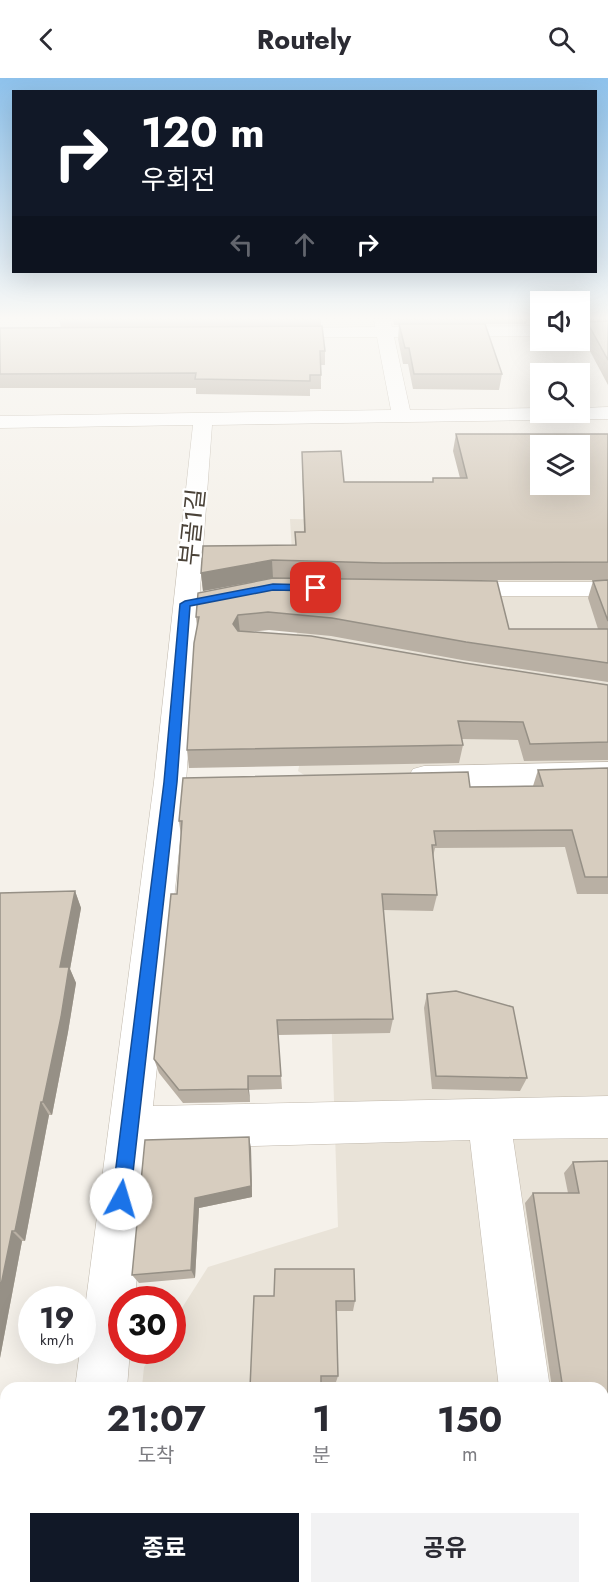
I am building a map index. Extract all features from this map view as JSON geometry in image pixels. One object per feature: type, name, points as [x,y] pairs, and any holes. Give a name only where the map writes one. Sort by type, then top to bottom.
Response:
[{"type":"street","points":[[395,390],[400,415]]},
{"type":"street","points":[[0,422],[608,412]]},
{"type":"street","name":"부골1길","points":[[102,1382],[129,1128],[182,781],[195,602],[203,418]]},
{"type":"street","points":[[429,590],[608,589]]},
{"type":"street","points":[[400,778],[608,773]]},
{"type":"street","points":[[129,1128],[608,1117]]},
{"type":"street","points":[[489,1118],[524,1382]]},
{"type":"shaded area","points":[[290,519],[519,523],[608,519],[608,1382],[142,1382],[146,1364],[186,1364],[186,1302],[208,1267],[338,1227],[324,788],[298,771],[311,714],[297,635]]},
{"type":"building","points":[[456,434],[608,434],[608,562],[383,563],[272,560],[201,573],[203,546],[296,545],[295,532],[305,532],[302,452],[341,451],[344,482],[433,482],[433,478],[467,478]]},
{"type":"building","points":[[273,578],[497,581],[509,629],[608,629],[608,663],[466,642],[332,618],[268,612],[238,615],[233,624],[238,631],[311,636],[608,685],[608,742],[530,744],[523,722],[458,721],[463,745],[187,750],[194,643],[199,617],[196,617],[198,593]]},
{"type":"building","points":[[608,580],[608,621],[593,581]]},
{"type":"building","points":[[608,768],[608,877],[585,877],[572,830],[434,831],[436,845],[432,845],[437,895],[382,894],[393,1019],[277,1020],[281,1076],[248,1076],[248,1089],[179,1090],[154,1059],[171,894],[177,894],[183,778],[468,772],[470,787],[543,786],[538,770]]},
{"type":"building","points":[[75,891],[60,967],[69,967],[61,1017],[0,1290],[0,893]]},
{"type":"building","points":[[456,991],[513,1007],[527,1078],[436,1076],[427,994]]},
{"type":"building","points":[[249,1137],[251,1186],[195,1198],[191,1270],[132,1275],[145,1140]]},
{"type":"building","points":[[608,1161],[608,1382],[562,1382],[533,1193],[579,1193],[573,1162]]},
{"type":"building","points":[[275,1269],[354,1269],[355,1301],[336,1301],[338,1376],[321,1376],[321,1382],[250,1382],[254,1296],[274,1296]]},
{"type":"route","points":[[121,1199],[170,782],[185,604],[273,587],[316,588]]}]
